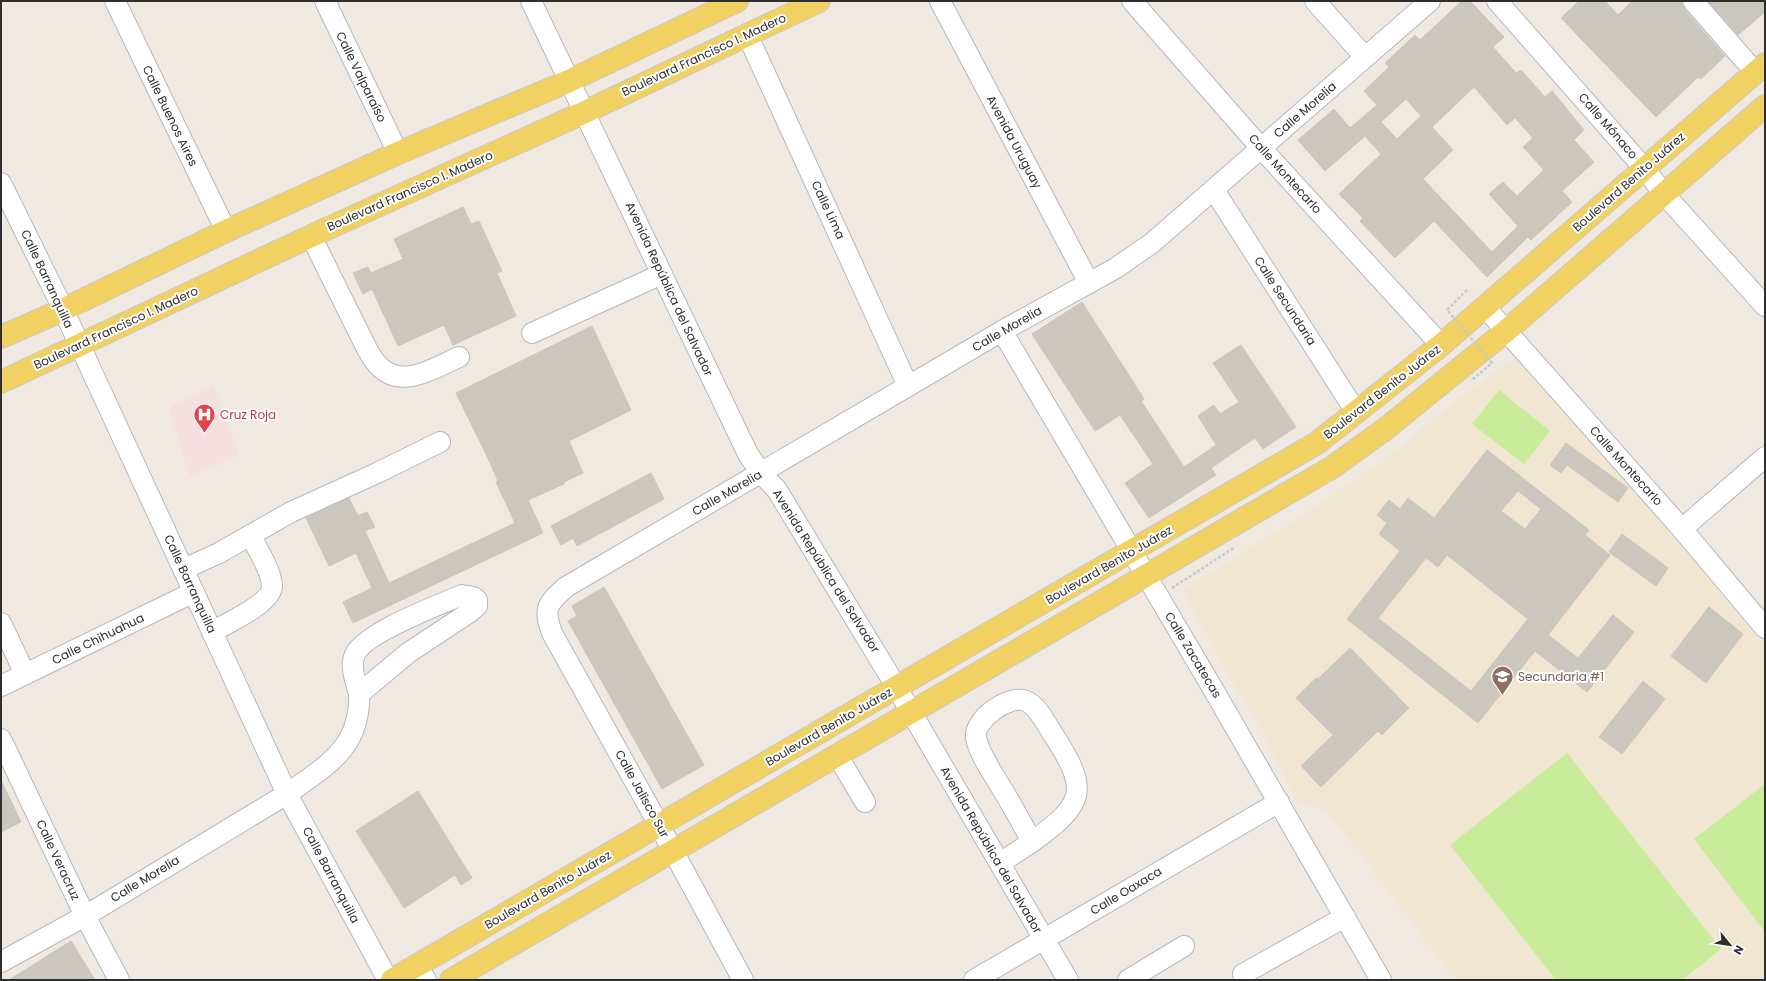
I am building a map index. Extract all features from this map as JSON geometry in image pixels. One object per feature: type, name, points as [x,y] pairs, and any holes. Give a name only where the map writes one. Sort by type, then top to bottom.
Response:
[{"type":"main road","name":"Boulevard Francisco I. Madero","points":[[1,382],[311,236],[586,112],[746,34],[819,1]]},
{"type":"main road","points":[[1,337],[63,310],[226,231],[398,153],[569,81],[735,2]]},
{"type":"main road","name":"Boulevard Benito Juárez","points":[[392,980],[421,973],[659,825],[1132,552],[1317,443],[1441,345],[1486,307],[1760,68]]},
{"type":"main road","points":[[451,980],[1331,468],[1384,430],[1506,331],[1765,106]]},
{"type":"street","name":"Calle Buenos Aires","points":[[115,1],[226,231]]},
{"type":"street","name":"Calle Valparaíso","points":[[325,1],[398,153]]},
{"type":"street","name":"Avenida República del Salvador","points":[[532,1],[748,454],[761,473],[777,490],[897,688],[1068,980]]},
{"type":"street","name":"Avenida Uruguay","points":[[940,1],[1089,283]]},
{"type":"street","name":"Calle Montecarlo","points":[[1132,1],[1261,148],[1441,345]]},
{"type":"street","points":[[1315,1],[1365,57]]},
{"type":"street","name":"Calle Morelia","points":[[548,607],[554,598],[566,586],[1002,331],[1116,268],[1152,242],[1214,190],[1430,1]]},
{"type":"street","name":"Calle Mónaco","points":[[1497,1],[1644,168],[1664,194],[1765,306]]},
{"type":"street","points":[[1693,1],[1760,68]]},
{"type":"street","name":"Calle Lima","points":[[746,34],[908,386]]},
{"type":"street","name":"Calle Barranquilla","points":[[1,183],[63,310],[287,794],[388,980]]},
{"type":"street","name":"Calle Secundaria","points":[[1214,190],[1356,412]]},
{"type":"street","points":[[311,236],[367,349],[378,365],[397,377],[417,376],[459,357]]},
{"type":"street","points":[[532,333],[662,274]]},
{"type":"street","name":"Calle Montecarlo","points":[[1486,307],[1682,529],[1765,628]]},
{"type":"street","name":"Calle Zacatecas","points":[[1002,331],[1279,802],[1381,980]]},
{"type":"street","points":[[184,569],[219,553],[291,512],[377,473],[440,442]]},
{"type":"street","points":[[1682,529],[1765,456]]},
{"type":"street","points":[[212,632],[259,604],[267,597],[272,587],[269,574],[250,535]]},
{"type":"street","name":"Calle Chihuahua","points":[[1,686],[194,592]]},
{"type":"street","name":"Calle Morelia","points":[[1,962],[85,916],[287,794],[328,763],[340,753],[349,740],[356,725],[359,709],[359,694],[353,671],[353,658],[356,649],[382,631],[462,595],[473,597],[477,600],[477,606],[470,612],[408,653],[359,694]]},
{"type":"street","name":"Calle Jalisco Sur","points":[[548,607],[546,618],[552,633],[743,980]]},
{"type":"street","points":[[1,623],[25,674]]},
{"type":"street","points":[[1000,863],[1032,842],[1058,823],[1075,802],[1078,786],[1073,769],[1040,714],[1026,701],[1016,700],[990,712],[980,722],[976,737],[986,760],[1032,842]]},
{"type":"street","name":"Calle Veracruz","points":[[1,739],[85,916],[119,980]]},
{"type":"street","points":[[837,755],[865,802]]},
{"type":"street","name":"Calle Oaxaca","points":[[974,980],[1279,802]]},
{"type":"street","points":[[1243,974],[1345,917]]},
{"type":"street","points":[[1128,980],[1184,946]]},
{"type":"path","points":[[1467,290],[1446,310],[1492,363],[1472,380]]},
{"type":"shaded area","name":"Secundaria #1","points":[[1516,356],[1680,538],[1765,646],[1765,980],[1455,980],[1351,841],[1325,810],[1296,802],[1262,730],[1222,665],[1183,590],[1289,524],[1381,462],[1457,400]]},
{"type":"shaded area","name":"Cruz Roja","points":[[213,386],[239,455],[190,476],[171,415],[171,405]]},
{"type":"green space","points":[[1499,390],[1550,431],[1524,464],[1472,424]]},
{"type":"green space","points":[[1567,753],[1721,949],[1682,980],[1556,980],[1450,845]]},
{"type":"green space","points":[[1765,784],[1765,932],[1694,839]]},
{"type":"building","points":[[1462,1],[1470,1],[1504,37],[1493,47],[1516,73],[1521,70],[1545,97],[1552,91],[1584,130],[1574,140],[1594,162],[1562,191],[1572,202],[1531,240],[1528,237],[1487,277],[1434,221],[1395,258],[1360,221],[1363,218],[1339,194],[1381,154],[1365,136],[1325,171],[1298,140],[1334,109],[1350,128],[1377,105],[1364,91],[1389,67],[1385,63],[1415,35],[1420,40]],"holes":[[[1474,87],[1507,125],[1515,118],[1533,138],[1523,147],[1544,170],[1517,196],[1503,182],[1489,194],[1518,226],[1492,252],[1423,179],[1453,150],[1432,127]],[[1406,99],[1421,116],[1397,139],[1381,122]]]},
{"type":"building","points":[[1579,1],[1605,1],[1618,15],[1632,1],[1682,1],[1684,9],[1725,56],[1701,79],[1698,77],[1656,117],[1561,18]]},
{"type":"building","points":[[1708,1],[1765,1],[1765,12],[1738,35]]},
{"type":"building","points":[[463,207],[471,224],[479,221],[502,271],[497,273],[516,316],[453,345],[444,325],[398,346],[372,289],[363,294],[353,273],[368,267],[371,273],[403,259],[394,239]]},
{"type":"building","points":[[1082,302],[1144,399],[1141,401],[1184,467],[1216,445],[1198,416],[1214,405],[1220,414],[1239,402],[1213,363],[1241,345],[1296,427],[1263,449],[1255,438],[1211,468],[1216,475],[1149,518],[1125,483],[1153,464],[1120,415],[1095,431],[1032,334]]},
{"type":"building","points":[[592,326],[631,410],[569,441],[583,473],[564,482],[564,484],[528,500],[543,533],[353,623],[343,602],[372,588],[356,553],[329,566],[306,518],[349,498],[358,516],[367,512],[375,527],[365,531],[389,583],[515,523],[496,482],[498,481],[487,456],[456,393]]},
{"type":"building","points":[[1566,443],[1628,488],[1618,502],[1567,465],[1561,473],[1550,465]]},
{"type":"building","points":[[1487,450],[1589,530],[1585,535],[1610,555],[1548,635],[1578,658],[1613,615],[1634,632],[1587,692],[1535,651],[1478,723],[1347,619],[1400,551],[1379,534],[1387,523],[1377,515],[1389,500],[1400,509],[1408,498],[1434,518]],"holes":[[[1518,491],[1541,509],[1525,529],[1501,511]],[[1447,555],[1528,619],[1471,691],[1378,618],[1426,558],[1438,567]]]},
{"type":"building","points":[[651,473],[664,499],[577,546],[573,538],[561,545],[551,526]]},
{"type":"building","points":[[1622,534],[1668,568],[1656,586],[1609,552]]},
{"type":"building","points":[[604,587],[704,765],[662,789],[568,621],[577,616],[572,606]]},
{"type":"building","points":[[1709,607],[1743,634],[1706,683],[1671,656]]},
{"type":"building","points":[[1350,648],[1409,708],[1382,735],[1378,731],[1321,787],[1301,766],[1333,735],[1296,698]]},
{"type":"building","points":[[1643,681],[1665,699],[1622,754],[1599,737]]},
{"type":"building","points":[[1,780],[21,822],[1,832]]},
{"type":"building","points":[[418,791],[472,878],[461,885],[455,875],[404,908],[356,831]]},
{"type":"building","points":[[71,941],[95,980],[9,980]]},
{"type":"place","name":"Cruz Roja","points":[[205,434]]},
{"type":"place","name":"Secundaria #1","points":[[1503,696]]}]
